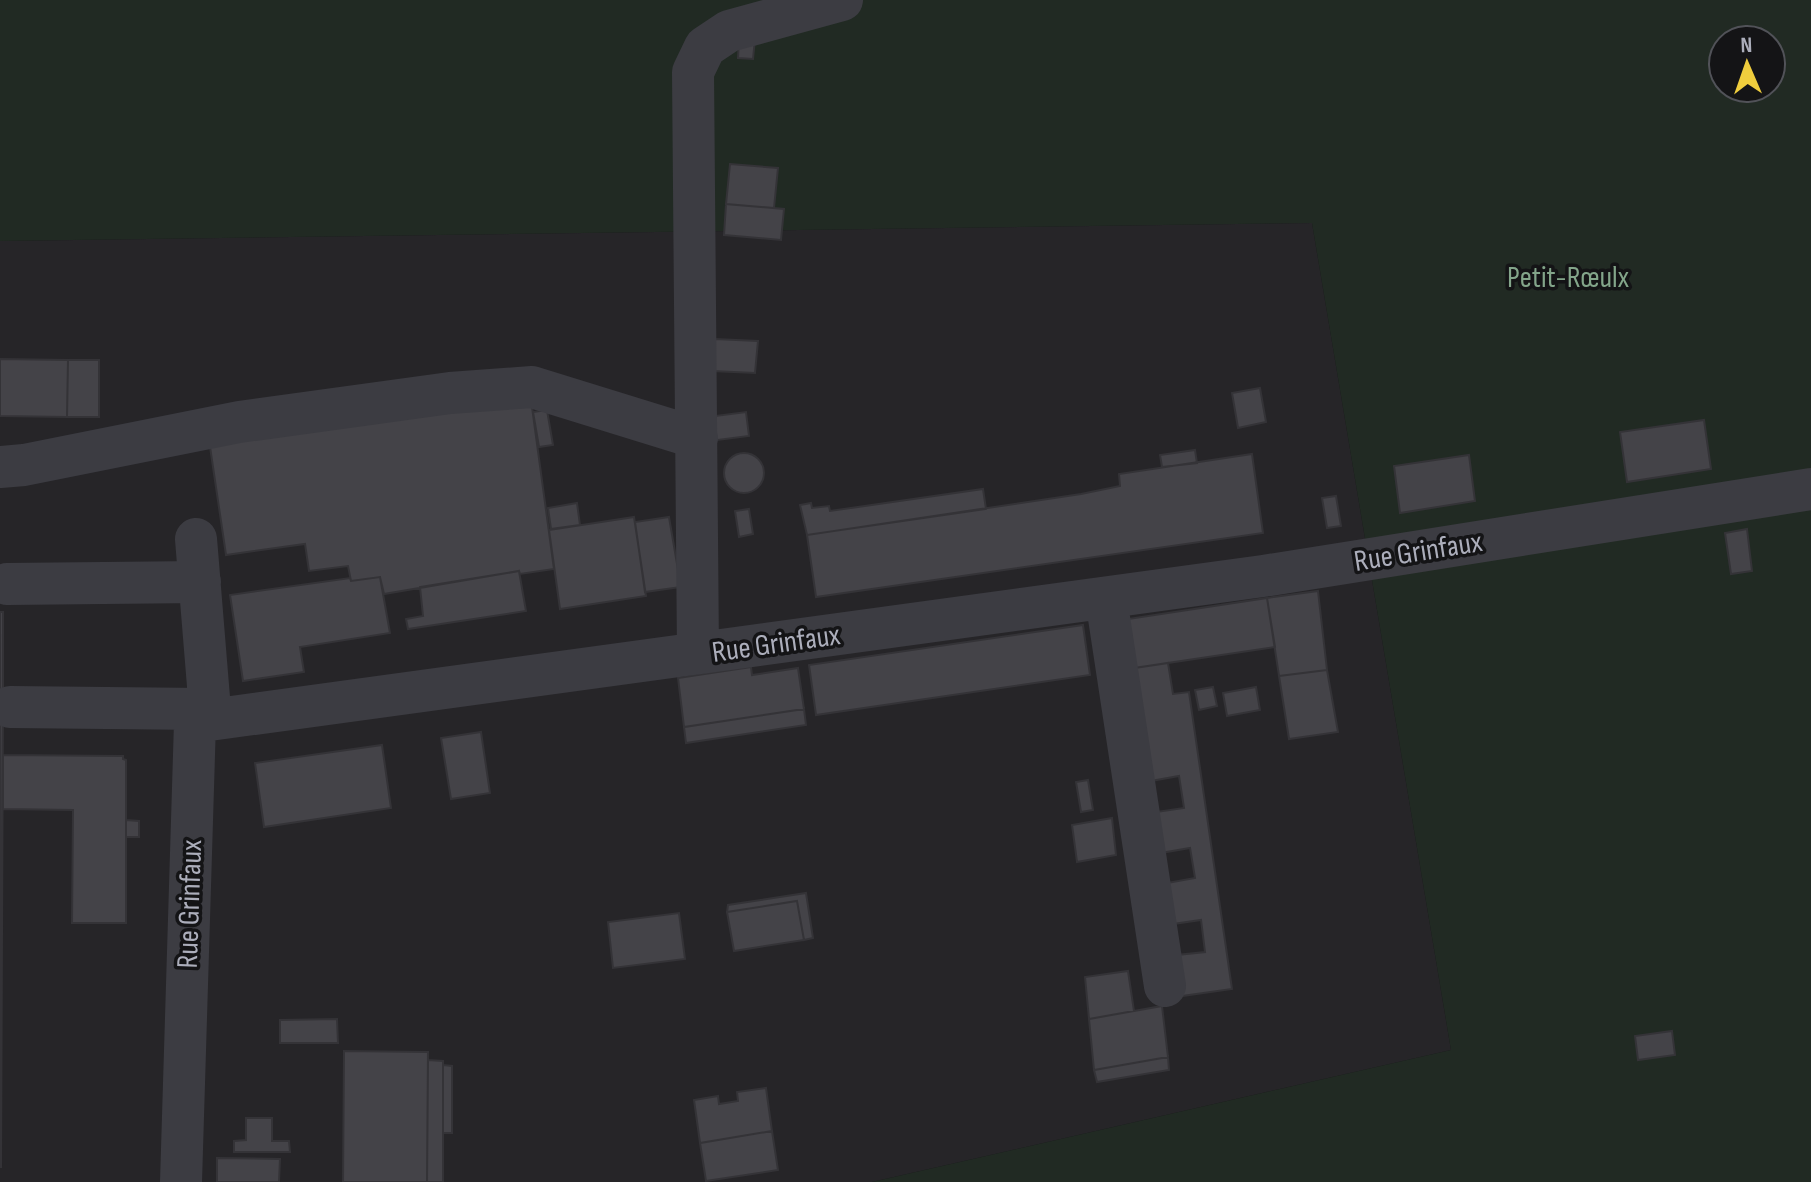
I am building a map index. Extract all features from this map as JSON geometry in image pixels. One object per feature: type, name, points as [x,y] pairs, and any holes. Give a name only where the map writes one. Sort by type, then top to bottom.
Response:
[{"type":"street","points":[[698,653],[693,72],[705,47],[729,31],[842,0]]},
{"type":"street","points":[[0,467],[24,465],[239,422],[450,393],[532,387],[697,438]]},
{"type":"street","name":"Rue Grinfaux","points":[[181,1182],[199,716],[698,653],[1263,576],[1811,489]]},
{"type":"street","points":[[10,707],[199,716],[209,698],[196,539]]},
{"type":"street","points":[[7,584],[200,582]]},
{"type":"street","points":[[1106,598],[1165,986]]},
{"type":"shaded area","points":[[1312,223],[1451,1050],[872,1182],[0,1182],[0,241]]},
{"type":"green space","name":"Petit-Rœulx","points":[[0,0],[1811,0],[1811,1182],[872,1182],[1451,1050],[1312,223],[0,241]]},
{"type":"building","points":[[739,38],[755,39],[753,59],[738,58]]},
{"type":"building","points":[[730,164],[778,168],[774,208],[726,204]]},
{"type":"building","points":[[726,204],[784,209],[781,240],[724,235]]},
{"type":"building","points":[[715,339],[758,341],[755,373],[712,371]]},
{"type":"building","points":[[0,359],[68,360],[67,417],[0,416]]},
{"type":"building","points":[[68,360],[99,360],[99,417],[67,417]]},
{"type":"building","points":[[1260,388],[1266,422],[1238,428],[1232,393]]},
{"type":"building","points":[[530,392],[554,569],[520,574],[519,571],[384,594],[380,577],[351,581],[348,566],[309,571],[305,544],[226,555],[209,440]]},
{"type":"building","points":[[547,410],[553,445],[539,447],[533,412]]},
{"type":"building","points":[[746,412],[749,436],[710,441],[707,417]]},
{"type":"building","points":[[1704,420],[1711,469],[1627,482],[1620,432]]},
{"type":"building","points":[[1195,450],[1197,463],[1162,467],[1160,455]]},
{"type":"building","points":[[744,453],[758,459],[764,473],[758,487],[744,493],[730,487],[724,473],[730,459]]},
{"type":"building","points":[[1252,454],[1263,533],[816,597],[807,535],[1081,494],[1120,486],[1119,474]]},
{"type":"building","points":[[1469,455],[1475,501],[1400,513],[1394,466]]},
{"type":"building","points":[[983,489],[986,509],[807,535],[800,505],[811,503],[812,508],[829,506],[830,511]]},
{"type":"building","points":[[1336,496],[1341,526],[1327,528],[1322,498]]},
{"type":"building","points":[[577,503],[580,525],[551,529],[548,508]]},
{"type":"building","points":[[749,509],[753,534],[739,537],[735,511]]},
{"type":"building","points":[[634,517],[646,596],[560,609],[549,530]]},
{"type":"building","points":[[669,517],[681,587],[645,592],[635,522]]},
{"type":"building","points":[[1747,529],[1752,571],[1731,574],[1725,533]]},
{"type":"building","points":[[519,571],[526,611],[408,629],[406,619],[423,616],[420,587]]},
{"type":"building","points":[[380,577],[390,633],[300,647],[304,672],[243,681],[230,595],[350,578],[351,581]]},
{"type":"building","points":[[1318,591],[1327,670],[1279,676],[1267,598]]},
{"type":"building","points":[[1267,598],[1275,647],[1134,668],[1128,619]]},
{"type":"building","points":[[0,612],[3,612],[1,1168]]},
{"type":"building","points":[[1083,625],[1090,675],[816,715],[809,665]]},
{"type":"building","points":[[1168,663],[1173,694],[1189,692],[1232,989],[1182,996],[1177,955],[1205,952],[1201,920],[1173,924],[1167,883],[1195,878],[1190,848],[1161,853],[1156,812],[1184,808],[1179,776],[1151,781],[1134,668]]},
{"type":"building","points":[[751,667],[752,675],[798,668],[804,709],[684,727],[678,678]]},
{"type":"building","points":[[1327,670],[1338,732],[1289,739],[1279,676]]},
{"type":"building","points":[[1213,687],[1217,706],[1199,710],[1195,690]]},
{"type":"building","points":[[1256,687],[1260,710],[1227,716],[1223,693]]},
{"type":"building","points":[[804,709],[806,725],[686,743],[684,727]]},
{"type":"building","points":[[481,732],[490,793],[451,799],[441,738]]},
{"type":"building","points":[[382,745],[391,808],[264,827],[255,763]]},
{"type":"building","points":[[3,755],[123,756],[126,760],[126,923],[72,923],[73,810],[3,809]]},
{"type":"building","points":[[1088,780],[1093,810],[1081,812],[1076,782]]},
{"type":"building","points":[[1112,818],[1116,855],[1077,862],[1072,825]]},
{"type":"building","points":[[126,820],[139,821],[139,837],[126,837]]},
{"type":"building","points":[[806,893],[813,938],[804,940],[797,901],[727,912],[728,905]]},
{"type":"building","points":[[797,901],[804,940],[734,951],[727,912]]},
{"type":"building","points":[[679,913],[685,959],[613,968],[608,922]]},
{"type":"building","points":[[1128,971],[1134,1011],[1089,1019],[1085,977]]},
{"type":"building","points":[[1162,1006],[1168,1057],[1094,1070],[1089,1019]]},
{"type":"building","points":[[337,1019],[338,1043],[280,1043],[280,1020]]},
{"type":"building","points":[[1672,1031],[1675,1055],[1638,1060],[1635,1036]]},
{"type":"building","points":[[344,1051],[428,1052],[427,1182],[343,1182]]},
{"type":"building","points":[[1168,1057],[1169,1070],[1097,1082],[1094,1070]]},
{"type":"building","points":[[428,1060],[443,1061],[443,1182],[427,1182]]},
{"type":"building","points":[[443,1065],[452,1066],[452,1133],[443,1133]]},
{"type":"building","points":[[766,1088],[772,1131],[700,1143],[694,1100],[718,1096],[719,1104],[738,1101],[737,1092]]},
{"type":"building","points":[[246,1118],[272,1118],[272,1141],[289,1141],[290,1152],[234,1152],[234,1141],[246,1140]]},
{"type":"building","points":[[772,1131],[778,1170],[706,1181],[700,1143]]},
{"type":"building","points":[[217,1158],[280,1159],[279,1182],[217,1182]]}]
